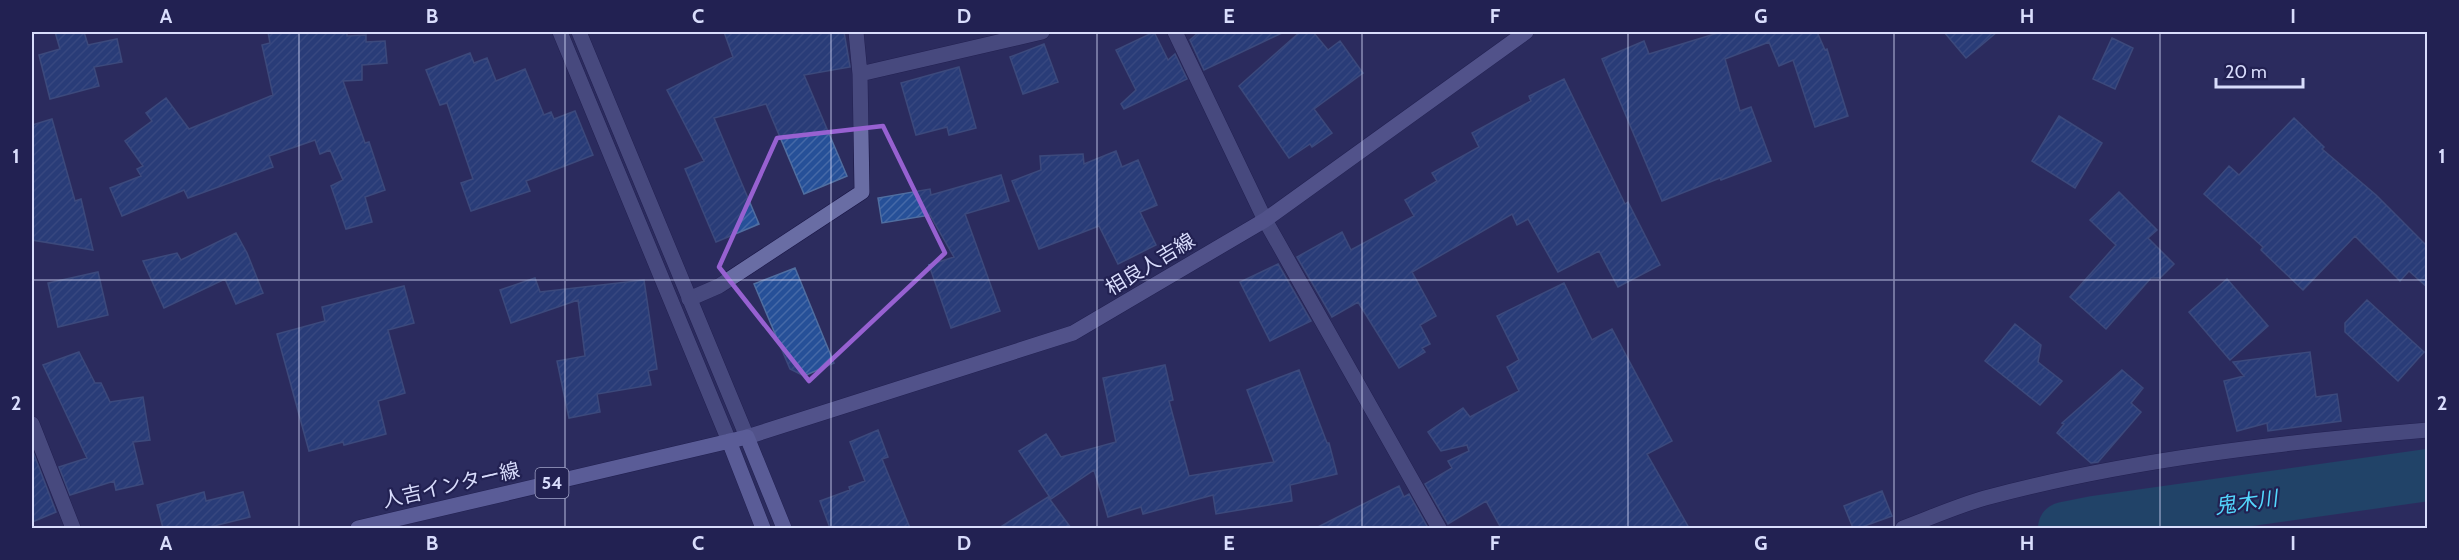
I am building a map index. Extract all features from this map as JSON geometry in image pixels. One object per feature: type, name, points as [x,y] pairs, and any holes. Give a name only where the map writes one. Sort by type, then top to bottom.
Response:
[{"type":"main road","name":"相良人吉線","points":[[747,436],[1074,333],[1264,220],[1526,32]]},
{"type":"main road","name":"人吉インター線","points":[[358,528],[747,436]]},
{"type":"main road","points":[[747,436],[784,528]]},
{"type":"main road","points":[[729,441],[763,528]]},
{"type":"street","points":[[560,32],[729,441]]},
{"type":"street","points":[[579,32],[747,436]]},
{"type":"street","points":[[689,299],[719,286],[862,192],[860,74],[856,32]]},
{"type":"street","points":[[860,74],[1042,32]]},
{"type":"street","points":[[1174,32],[1264,220],[1439,528]]},
{"type":"street","points":[[32,424],[73,528]]},
{"type":"street","points":[[1904,528],[1983,498],[2135,465],[2365,435],[2427,430]]},
{"type":"highlighted area","points":[[883,126],[945,253],[809,381],[719,267],[777,138]]},
{"type":"building","points":[[55,32],[84,32],[88,45],[117,39],[122,62],[94,67],[99,86],[50,99],[39,55],[60,49]]},
{"type":"building","points":[[268,32],[347,32],[347,36],[366,35],[366,42],[385,41],[387,63],[362,65],[362,80],[343,81],[365,143],[369,142],[385,190],[365,197],[372,222],[346,229],[331,186],[343,180],[330,150],[320,154],[315,140],[269,156],[273,167],[188,198],[184,190],[122,216],[110,188],[141,176],[137,169],[143,166],[125,141],[152,121],[146,113],[166,98],[189,129],[273,95],[262,45],[270,43]]},
{"type":"building","points":[[724,32],[844,32],[850,67],[804,75],[847,176],[804,194],[766,104],[714,118],[759,224],[716,242],[685,169],[704,161],[667,90],[733,57]]},
{"type":"building","points":[[1154,32],[1168,60],[1175,54],[1187,79],[1124,109],[1121,104],[1136,90],[1116,50]]},
{"type":"building","points":[[1199,32],[1284,32],[1204,70],[1190,40]]},
{"type":"building","points":[[1300,32],[1313,32],[1328,50],[1340,41],[1363,73],[1314,109],[1332,133],[1312,147],[1310,144],[1289,158],[1239,86]]},
{"type":"building","points":[[1721,32],[1817,32],[1825,50],[1827,49],[1848,116],[1815,127],[1793,60],[1779,66],[1769,42],[1725,59],[1740,111],[1751,107],[1771,161],[1662,201],[1602,59],[1644,41],[1649,54]]},
{"type":"building","points":[[1944,32],[1997,32],[1966,58]]},
{"type":"building","points":[[2112,38],[2133,48],[2115,89],[2093,79]]},
{"type":"building","points":[[1044,44],[1058,82],[1023,94],[1010,57]]},
{"type":"building","points":[[470,53],[474,63],[487,58],[496,81],[525,69],[544,115],[551,112],[554,119],[575,111],[593,155],[526,181],[530,191],[471,211],[461,183],[473,179],[447,103],[440,105],[426,70]]},
{"type":"building","points":[[959,67],[976,128],[949,135],[947,127],[916,135],[901,83]]},
{"type":"building","points":[[1564,79],[1625,204],[1628,202],[1660,265],[1618,287],[1599,251],[1558,272],[1528,219],[1517,225],[1512,214],[1412,272],[1436,316],[1420,325],[1430,344],[1422,348],[1425,352],[1399,368],[1358,302],[1332,317],[1297,257],[1342,232],[1351,250],[1414,216],[1405,200],[1437,181],[1432,173],[1479,147],[1472,133],[1531,101],[1529,96]]},
{"type":"building","points":[[2059,116],[2102,143],[2075,188],[2032,161]]},
{"type":"building","points":[[2294,118],[2324,147],[2322,149],[2376,195],[2427,246],[2427,287],[2409,271],[2400,281],[2355,236],[2303,290],[2261,250],[2263,247],[2204,194],[2229,166],[2239,175]]},
{"type":"building","points":[[52,119],[75,201],[81,199],[93,250],[32,240],[32,125]]},
{"type":"building","points":[[1116,151],[1122,167],[1138,160],[1157,205],[1140,212],[1156,245],[1118,264],[1099,226],[1039,249],[1012,181],[1041,170],[1040,156],[1083,154],[1084,164]]},
{"type":"building","points":[[1001,175],[1009,201],[965,214],[1000,311],[951,328],[929,265],[954,257],[930,215],[882,223],[878,198],[930,189],[931,195]]},
{"type":"building","points":[[2119,192],[2157,230],[2148,238],[2174,264],[2160,278],[2151,278],[2106,329],[2070,297],[2116,245],[2090,220]]},
{"type":"building","points":[[236,233],[247,253],[263,293],[236,304],[225,279],[164,308],[143,261],[177,253],[181,260]]},
{"type":"building","points":[[1278,264],[1311,321],[1270,341],[1240,282]]},
{"type":"building","points":[[795,268],[834,363],[804,376],[790,369],[754,284]]},
{"type":"building","points":[[98,272],[108,315],[58,327],[48,283]]},
{"type":"building","points":[[535,278],[540,292],[644,280],[657,369],[648,371],[651,385],[597,394],[600,412],[569,418],[557,361],[585,356],[578,300],[511,323],[500,290]]},
{"type":"building","points":[[2227,279],[2268,326],[2230,360],[2189,312]]},
{"type":"building","points":[[1564,283],[1592,340],[1612,329],[1672,441],[1647,454],[1689,528],[1501,528],[1486,501],[1448,524],[1425,484],[1452,468],[1448,461],[1469,451],[1467,445],[1441,451],[1428,432],[1463,408],[1470,417],[1519,391],[1507,367],[1519,360],[1497,316]]},
{"type":"building","points":[[404,286],[414,323],[388,330],[405,393],[378,401],[386,434],[309,451],[277,334],[325,321],[322,307]]},
{"type":"building","points":[[2367,300],[2424,352],[2398,381],[2345,332],[2345,323]]},
{"type":"building","points":[[2015,324],[2041,345],[2038,362],[2062,381],[2040,405],[1985,361]]},
{"type":"building","points":[[79,352],[95,383],[101,383],[110,402],[143,397],[150,440],[133,442],[143,484],[116,490],[114,481],[70,495],[59,467],[87,458],[43,365]]},
{"type":"building","points":[[2310,352],[2316,397],[2337,394],[2341,421],[2268,431],[2267,423],[2237,431],[2224,381],[2244,376],[2233,362]]},
{"type":"building","points":[[1165,365],[1173,400],[1169,401],[1189,476],[1274,462],[1247,390],[1299,370],[1327,443],[1329,443],[1337,474],[1290,485],[1292,501],[1216,514],[1213,495],[1143,514],[1141,507],[1108,517],[1094,470],[1051,499],[1019,451],[1046,434],[1061,457],[1116,442],[1103,378]]},
{"type":"building","points":[[2122,370],[2143,388],[2131,403],[2141,412],[2098,462],[2091,463],[2057,433],[2064,424],[2062,423]]},
{"type":"building","points":[[878,430],[888,457],[882,459],[910,528],[830,528],[820,501],[850,490],[849,487],[865,481],[850,442]]},
{"type":"building","points":[[32,449],[56,512],[32,522]]},
{"type":"building","points":[[1399,486],[1404,497],[1409,494],[1428,528],[1316,528]]},
{"type":"building","points":[[1882,491],[1892,516],[1853,528],[1844,506]]},
{"type":"building","points":[[204,492],[206,501],[243,492],[250,517],[206,528],[163,528],[157,505]]},
{"type":"building","points":[[1048,497],[1071,528],[999,528]]},
{"type":"waterway","name":"鬼木川","points":[[2064,528],[2428,475]]}]
